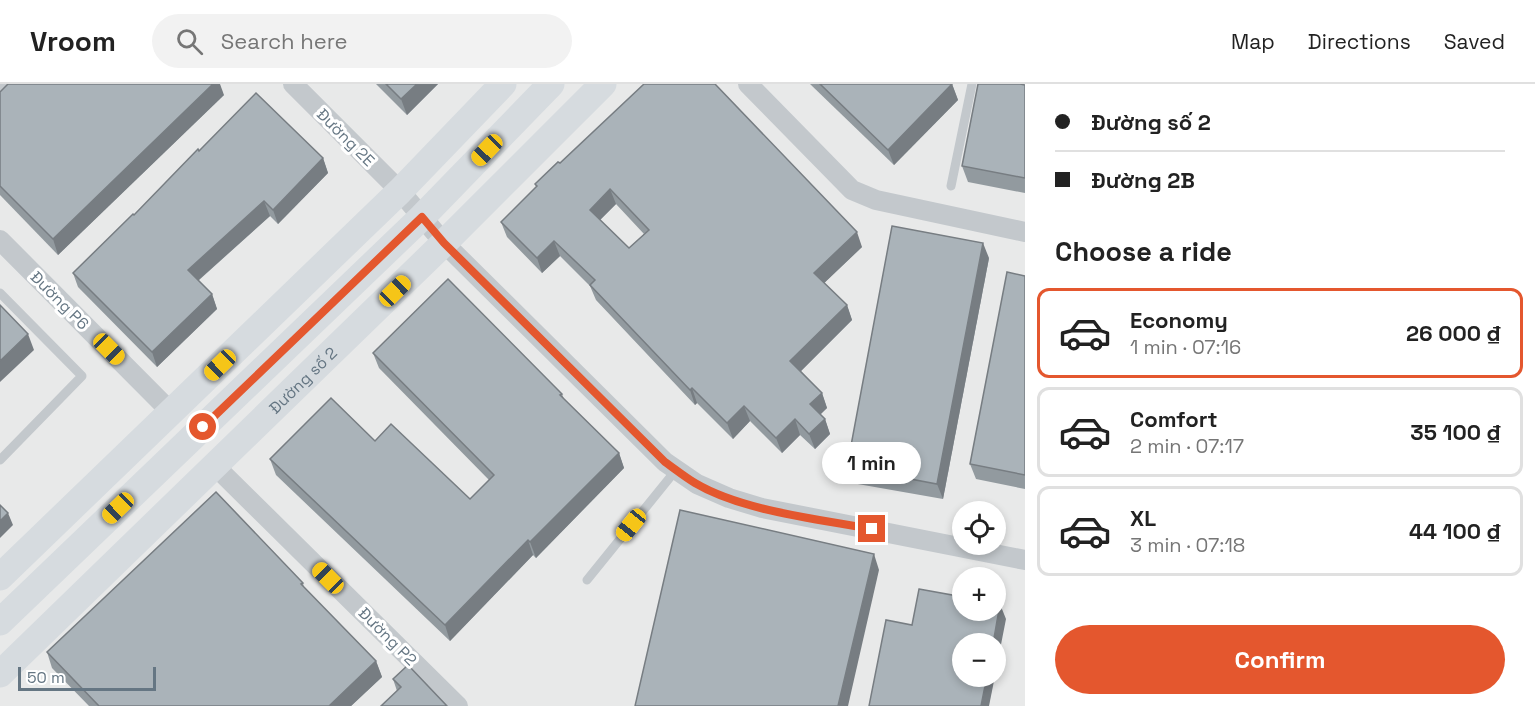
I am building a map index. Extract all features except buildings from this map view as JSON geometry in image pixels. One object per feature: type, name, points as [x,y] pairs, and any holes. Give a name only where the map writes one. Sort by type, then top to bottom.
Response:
[{"type":"main road","points":[[0,577],[400,191],[503,84]]},
{"type":"main road","points":[[0,622],[422,217],[551,84]]},
{"type":"main road","name":"Đường số 2","points":[[0,674],[444,243],[603,84]]},
{"type":"street","name":"Đường 2E","points":[[293,84],[400,191],[444,243],[665,462],[697,484],[729,498],[762,508],[1025,560]]},
{"type":"street","points":[[748,84],[852,190],[876,200],[1025,232]]},
{"type":"street","name":"Đường P6","points":[[0,240],[171,412]]},
{"type":"street","name":"Đường P2","points":[[214,465],[458,706]]},
{"type":"lane","points":[[0,88],[4,84]]},
{"type":"lane","points":[[951,186],[972,84]]},
{"type":"lane","points":[[0,293],[82,376],[0,460]]},
{"type":"lane","points":[[587,580],[676,470]]},
{"type":"shaded area","points":[[0,84],[1025,84],[1025,706],[0,706]]},
{"type":"route","points":[[203,427],[422,217],[444,243],[665,462],[697,484],[729,498],[762,508],[872,529]]}]
